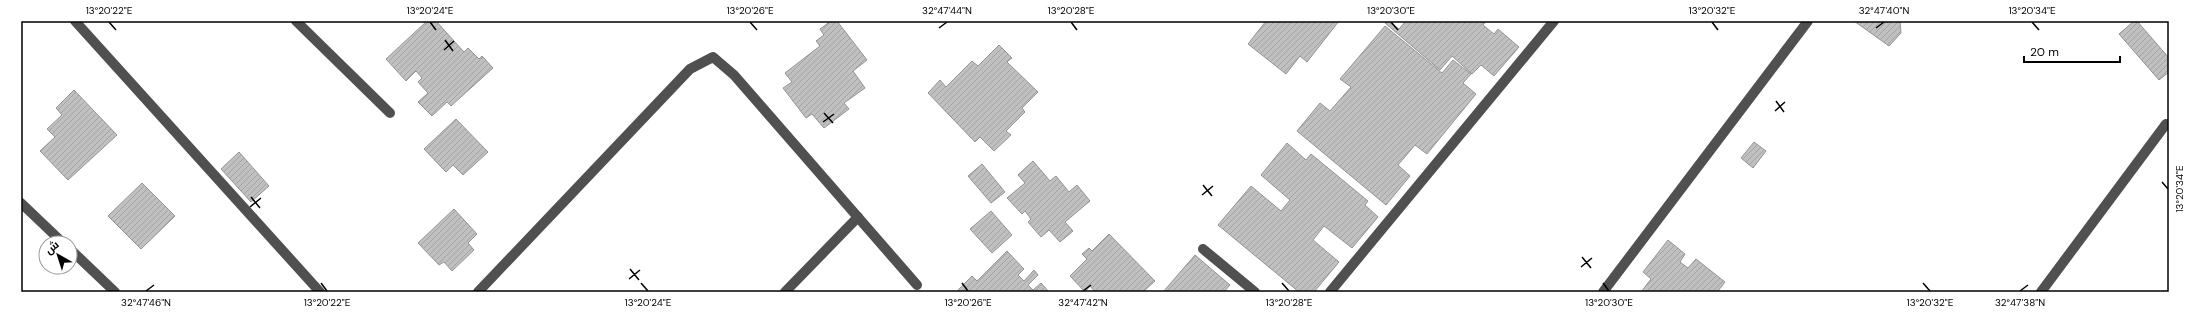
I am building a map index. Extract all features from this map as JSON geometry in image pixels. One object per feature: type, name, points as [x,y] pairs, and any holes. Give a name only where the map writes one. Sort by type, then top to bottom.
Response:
[{"type":"street","points":[[75,21],[320,292]]},
{"type":"street","points":[[296,21],[390,113]]},
{"type":"street","points":[[1330,292],[1554,21]]},
{"type":"street","points":[[1603,292],[1808,21]]},
{"type":"street","points":[[478,292],[690,69],[713,57],[734,75],[916,285]]},
{"type":"street","points":[[2042,292],[2166,124]]},
{"type":"street","points":[[21,203],[55,235]]},
{"type":"street","points":[[785,292],[858,218]]},
{"type":"street","points":[[1203,249],[1255,292]]},
{"type":"street","points":[[78,257],[115,292]]},
{"type":"building","points":[[427,21],[436,21],[464,52],[468,48],[479,59],[482,56],[493,68],[451,106],[447,102],[432,116],[418,102],[428,93],[418,82],[422,78],[416,71],[406,81],[386,59]]},
{"type":"building","points":[[831,21],[837,21],[867,60],[853,71],[865,88],[844,103],[849,109],[824,128],[812,114],[806,118],[783,88],[792,82],[785,73],[820,46],[816,41],[824,35],[820,29]]},
{"type":"building","points":[[1266,21],[1339,21],[1307,62],[1300,56],[1286,74],[1248,44]]},
{"type":"building","points":[[1387,21],[1399,29],[1406,21],[1486,21],[1483,25],[1494,34],[1498,29],[1519,47],[1494,76],[1481,65],[1472,74],[1452,56],[1440,70],[1385,23]]},
{"type":"building","points":[[1854,21],[1900,21],[1901,33],[1889,46]]},
{"type":"building","points":[[2134,21],[2137,21],[2169,58],[2169,72],[2159,80],[2119,34]]},
{"type":"building","points":[[1385,26],[1442,73],[1453,60],[1471,74],[1463,83],[1476,94],[1427,154],[1415,145],[1398,165],[1410,176],[1386,205],[1297,131],[1320,103],[1330,111],[1351,87],[1340,79]]},
{"type":"building","points":[[999,45],[1012,58],[1007,62],[1038,92],[1022,108],[1025,112],[1006,131],[1011,135],[994,151],[980,137],[975,142],[928,93],[940,80],[946,87],[972,61],[978,66]]},
{"type":"building","points":[[74,90],[117,135],[68,180],[40,151],[55,137],[47,129],[62,115],[56,108]]},
{"type":"building","points":[[456,119],[488,152],[463,175],[453,165],[446,172],[424,149]]},
{"type":"building","points":[[1754,142],[1766,151],[1753,168],[1741,158]]},
{"type":"building","points":[[1287,143],[1306,160],[1311,154],[1368,201],[1365,205],[1378,217],[1352,248],[1324,226],[1313,240],[1339,262],[1314,292],[1299,292],[1218,225],[1251,186],[1281,211],[1290,200],[1261,175]]},
{"type":"building","points":[[239,152],[269,186],[251,202],[221,169]]},
{"type":"building","points":[[1033,161],[1050,181],[1056,176],[1069,192],[1077,185],[1090,201],[1065,222],[1073,231],[1060,242],[1049,230],[1041,237],[1028,222],[1031,219],[1025,211],[1022,214],[1007,198],[1025,183],[1018,175]]},
{"type":"building","points":[[982,164],[1005,192],[991,203],[968,176]]},
{"type":"building","points":[[142,183],[175,216],[141,249],[108,216]]},
{"type":"building","points":[[454,209],[477,234],[468,243],[474,250],[452,271],[444,262],[439,265],[418,243]]},
{"type":"building","points":[[991,211],[1012,235],[992,253],[970,229]]},
{"type":"building","points":[[1109,234],[1155,281],[1143,292],[1095,292],[1090,286],[1085,292],[1070,276],[1087,259],[1082,254],[1089,248],[1092,251]]},
{"type":"building","points":[[1668,240],[1685,254],[1680,262],[1688,268],[1696,259],[1725,282],[1718,291],[1720,292],[1641,292],[1651,279],[1643,272]]},
{"type":"building","points":[[1007,251],[1024,269],[1018,275],[1024,281],[1034,270],[1038,275],[1028,285],[1033,290],[1041,283],[1049,292],[959,292],[958,290],[972,276],[977,281]]},
{"type":"building","points":[[1195,255],[1230,285],[1224,292],[1163,292]]}]
